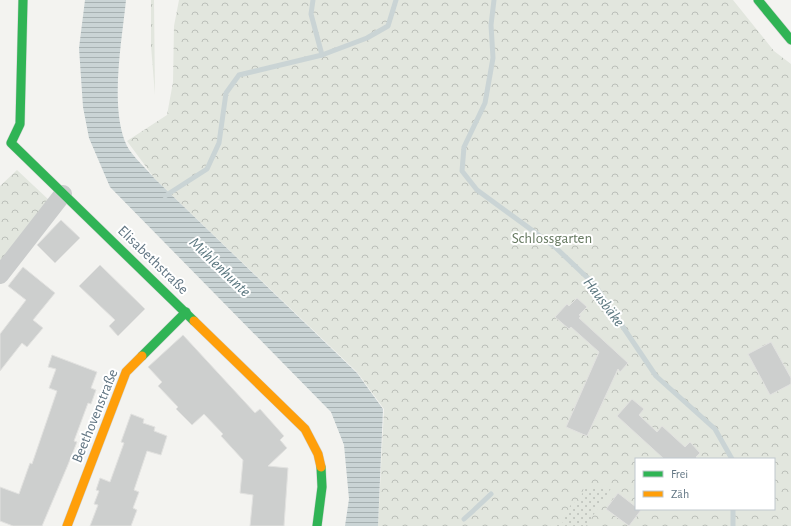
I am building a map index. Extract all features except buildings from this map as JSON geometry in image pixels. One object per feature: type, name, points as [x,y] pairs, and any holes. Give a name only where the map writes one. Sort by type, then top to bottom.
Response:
[{"type":"street","name":"Elisabethstraße","points":[[23,0],[20,124],[6,141],[186,312],[305,429],[320,455],[322,471],[316,526]]},
{"type":"street","points":[[758,0],[791,40]]},
{"type":"street","points":[[0,275],[63,194]]},
{"type":"street","name":"Beethovenstraße","points":[[67,526],[126,372],[186,312]]},
{"type":"green space","points":[[151,0],[154,0],[155,95],[151,46]]},
{"type":"green space","name":"Schlossgarten","points":[[179,0],[733,0],[774,51],[791,64],[791,526],[378,526],[384,409],[357,372],[155,179],[127,141],[167,115],[173,82],[174,26]]},
{"type":"green space","points":[[17,170],[50,201],[0,265],[0,186]]},
{"type":"green space","points":[[584,487],[612,487],[586,526],[550,526],[562,524],[571,504],[580,501]]},
{"type":"water","name":"Mühlenhunte","points":[[85,0],[126,0],[118,74],[118,94],[122,131],[127,146],[155,179],[357,373],[383,409],[378,526],[345,526],[349,499],[344,445],[331,412],[110,187],[89,138],[83,107],[79,48]]},
{"type":"waterway","points":[[165,196],[207,169],[219,143],[226,93],[239,75],[322,55],[311,14],[313,0]]},
{"type":"waterway","points":[[322,55],[367,38],[388,26],[396,0]]},
{"type":"waterway","name":"Hausbäke","points":[[494,0],[491,25],[493,58],[485,103],[464,147],[462,171],[477,190],[555,247],[594,284],[656,376],[715,429],[731,458]]},
{"type":"waterway","points":[[475,509],[491,494]]},
{"type":"waterway","name":"Hausbäke","points":[[733,510],[733,526]]},
{"type":"waterway","points":[[464,519],[473,511]]},
{"type":"traffic: fast","points":[[23,0],[20,124],[11,143],[194,321]]},
{"type":"traffic: fast","points":[[758,0],[791,40]]},
{"type":"traffic: fast","points":[[142,356],[186,312]]},
{"type":"traffic: fast","points":[[317,526],[322,487],[321,467]]},
{"type":"traffic: slow","points":[[194,321],[305,429],[318,454],[321,467]]},
{"type":"traffic: slow","points":[[67,526],[126,372],[142,356]]}]
